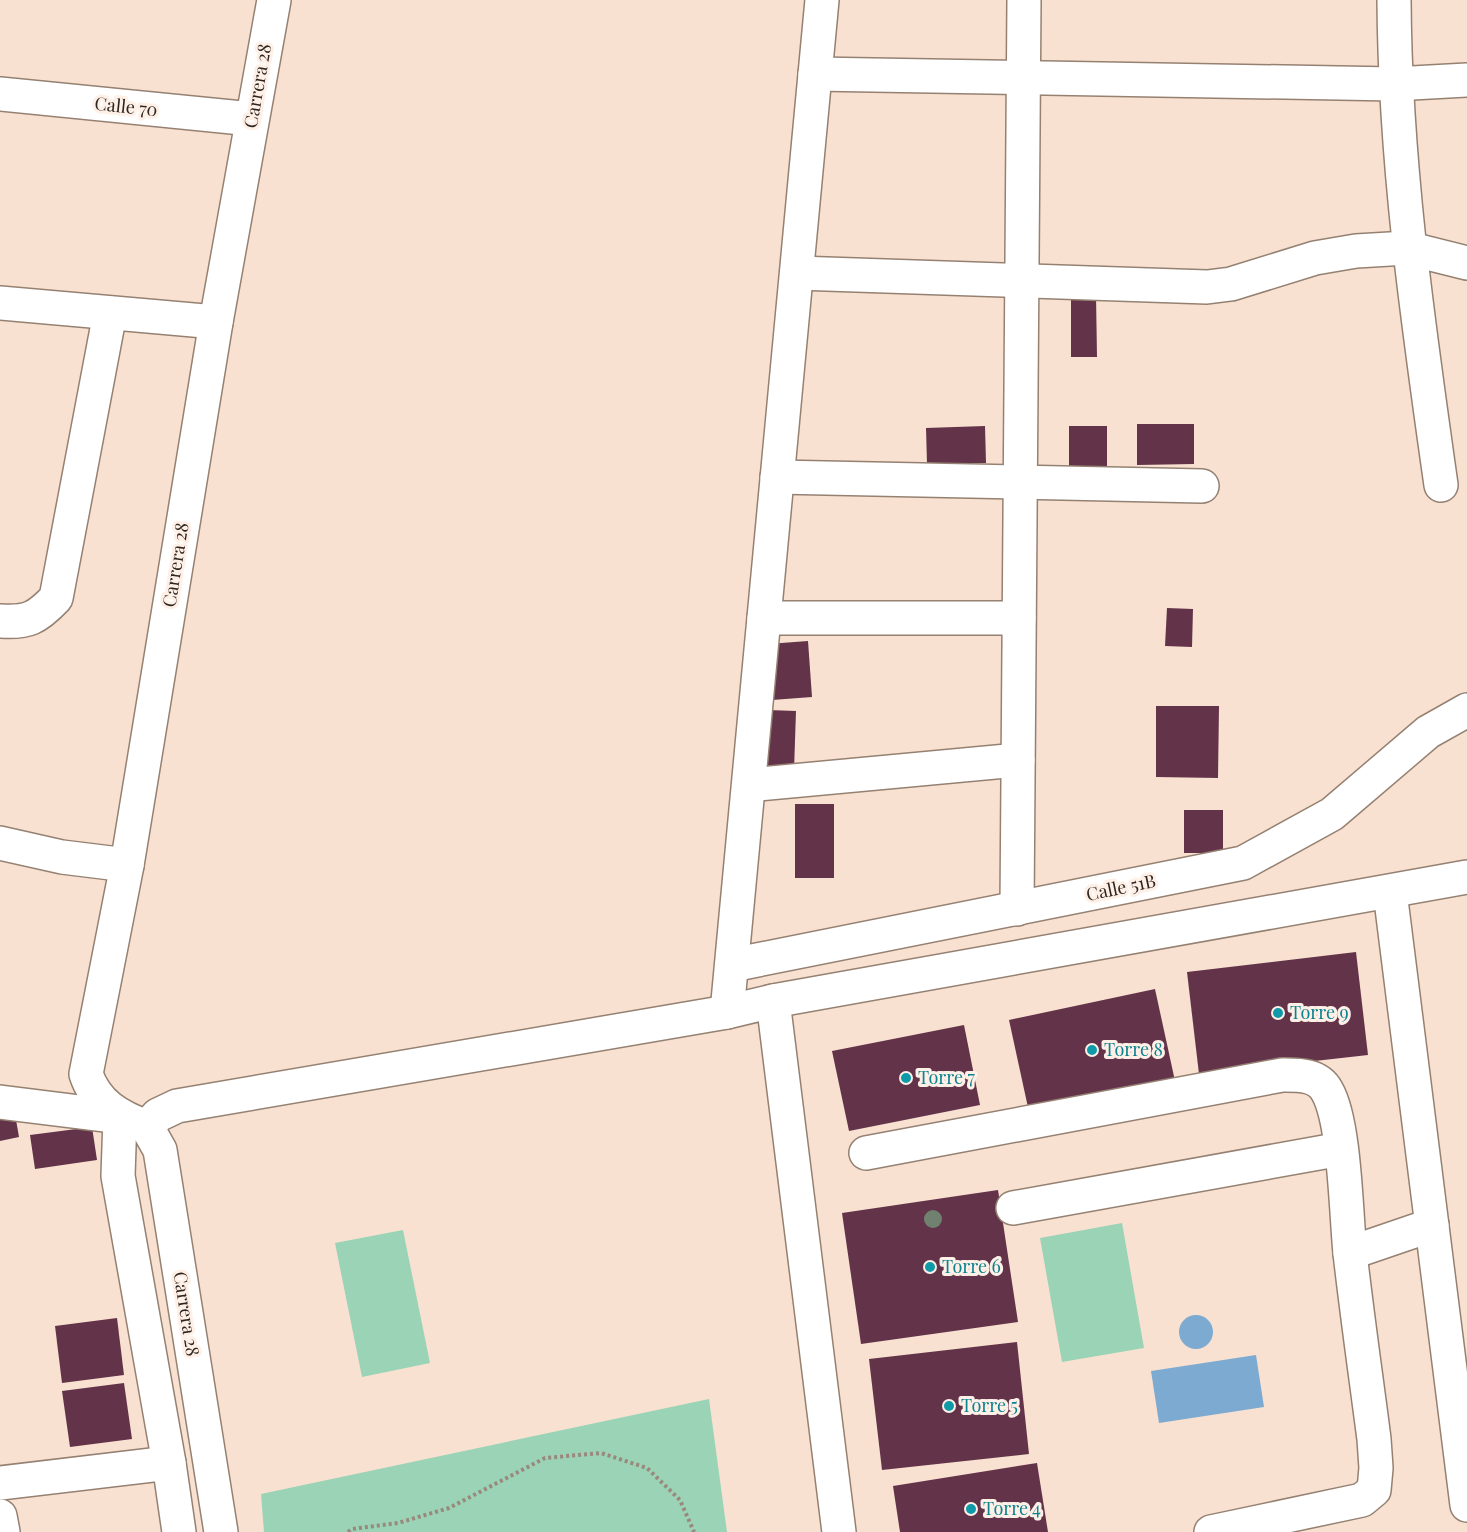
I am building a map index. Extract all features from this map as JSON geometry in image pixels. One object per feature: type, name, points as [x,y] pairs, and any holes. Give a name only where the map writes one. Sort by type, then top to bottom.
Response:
[{"type":"street","name":"Carrera 28","points":[[221,1532],[160,1150],[133,1122],[92,1091],[86,1074],[127,865],[216,322],[274,0]]},
{"type":"street","points":[[728,1012],[822,0]]},
{"type":"street","points":[[1017,909],[1024,0]]},
{"type":"street","points":[[1394,0],[1394,84],[1407,248],[1441,485]]},
{"type":"street","points":[[815,74],[1394,84],[1467,80]]},
{"type":"street","name":"Calle 70","points":[[0,94],[252,119]]},
{"type":"street","points":[[797,273],[1207,287],[1231,284],[1315,258],[1356,251],[1407,248],[1467,263]]},
{"type":"street","points":[[0,303],[216,322]]},
{"type":"street","points":[[0,621],[17,622],[39,616],[56,598],[110,313]]},
{"type":"street","points":[[777,477],[1202,486]]},
{"type":"street","points":[[764,618],[1019,618]]},
{"type":"street","name":"Calle 51B","points":[[732,965],[1243,863],[1332,814],[1428,732],[1467,710]]},
{"type":"street","points":[[749,785],[1018,760]]},
{"type":"street","points":[[0,843],[62,857],[127,865]]},
{"type":"street","points":[[0,1102],[133,1122],[158,1115],[177,1106],[728,1012],[773,1001],[1467,877]]},
{"type":"street","points":[[1390,892],[1432,1225],[1458,1363],[1467,1505]]},
{"type":"street","points":[[773,1001],[839,1532]]},
{"type":"street","points":[[866,1153],[1282,1075],[1309,1076],[1327,1089],[1341,1149],[1350,1253],[1374,1438],[1376,1468],[1374,1490],[1362,1500],[1211,1532]]},
{"type":"street","points":[[133,1122],[118,1176],[179,1532]]},
{"type":"street","points":[[1013,1208],[1341,1149]]},
{"type":"street","points":[[1350,1253],[1432,1225]]},
{"type":"street","points":[[0,1483],[169,1463]]},
{"type":"street","points":[[0,1516],[3,1532]]},
{"type":"path","points":[[348,1532],[352,1529],[398,1523],[449,1508],[545,1458],[601,1453],[647,1468],[680,1500],[694,1532]]},
{"type":"green space","points":[[1122,1223],[1144,1348],[1062,1362],[1040,1238]]},
{"type":"green space","points":[[403,1230],[430,1363],[362,1377],[335,1243]]},
{"type":"green space","points":[[709,1399],[727,1532],[264,1532],[261,1494]]},
{"type":"water","points":[[1196,1315],[1208,1320],[1213,1332],[1208,1344],[1196,1349],[1184,1344],[1179,1332],[1184,1320]]},
{"type":"water","points":[[1256,1355],[1264,1407],[1159,1423],[1151,1371]]},
{"type":"building","points":[[1071,295],[1096,295],[1097,357],[1071,357]]},
{"type":"building","points":[[1137,424],[1194,424],[1194,464],[1137,465]]},
{"type":"building","points":[[985,426],[986,463],[927,464],[926,428]]},
{"type":"building","points":[[1069,426],[1107,426],[1107,469],[1069,469]]},
{"type":"building","points":[[1167,608],[1193,609],[1192,647],[1165,646]]},
{"type":"building","points":[[808,641],[812,697],[772,700],[768,644]]},
{"type":"building","points":[[1156,706],[1219,706],[1218,778],[1156,777]]},
{"type":"building","points":[[768,710],[796,711],[794,771],[766,770]]},
{"type":"building","points":[[795,804],[834,804],[834,878],[795,878]]},
{"type":"building","points":[[1184,810],[1223,810],[1223,853],[1184,853]]},
{"type":"building","name":"Torre 9","points":[[1356,952],[1368,1055],[1199,1074],[1187,972]]},
{"type":"building","name":"Torre 8","points":[[1155,989],[1175,1081],[1029,1112],[1009,1020]]},
{"type":"building","name":"Torre 7","points":[[964,1025],[980,1105],[849,1131],[832,1051]]},
{"type":"building","points":[[15,1114],[19,1137],[0,1141],[0,1116]]},
{"type":"building","points":[[92,1127],[97,1160],[35,1169],[30,1135]]},
{"type":"building","name":"Torre 6","points":[[998,1190],[1018,1322],[861,1344],[842,1213]]},
{"type":"building","points":[[117,1318],[124,1375],[62,1383],[55,1326]]},
{"type":"building","name":"Torre 5","points":[[1017,1342],[1029,1454],[882,1470],[869,1359]]},
{"type":"building","points":[[124,1383],[132,1439],[70,1447],[62,1391]]},
{"type":"building","name":"Torre 4","points":[[1037,1463],[1048,1532],[900,1532],[893,1486]]},
{"type":"place","name":"Torre 9","points":[[1278,1013]]},
{"type":"place","name":"Torre 8","points":[[1092,1050]]},
{"type":"place","name":"Torre 7","points":[[906,1078]]},
{"type":"place","name":"Torre 6","points":[[930,1267]]},
{"type":"place","name":"Torre 5","points":[[949,1406]]},
{"type":"place","name":"Torre 4","points":[[971,1509]]}]
